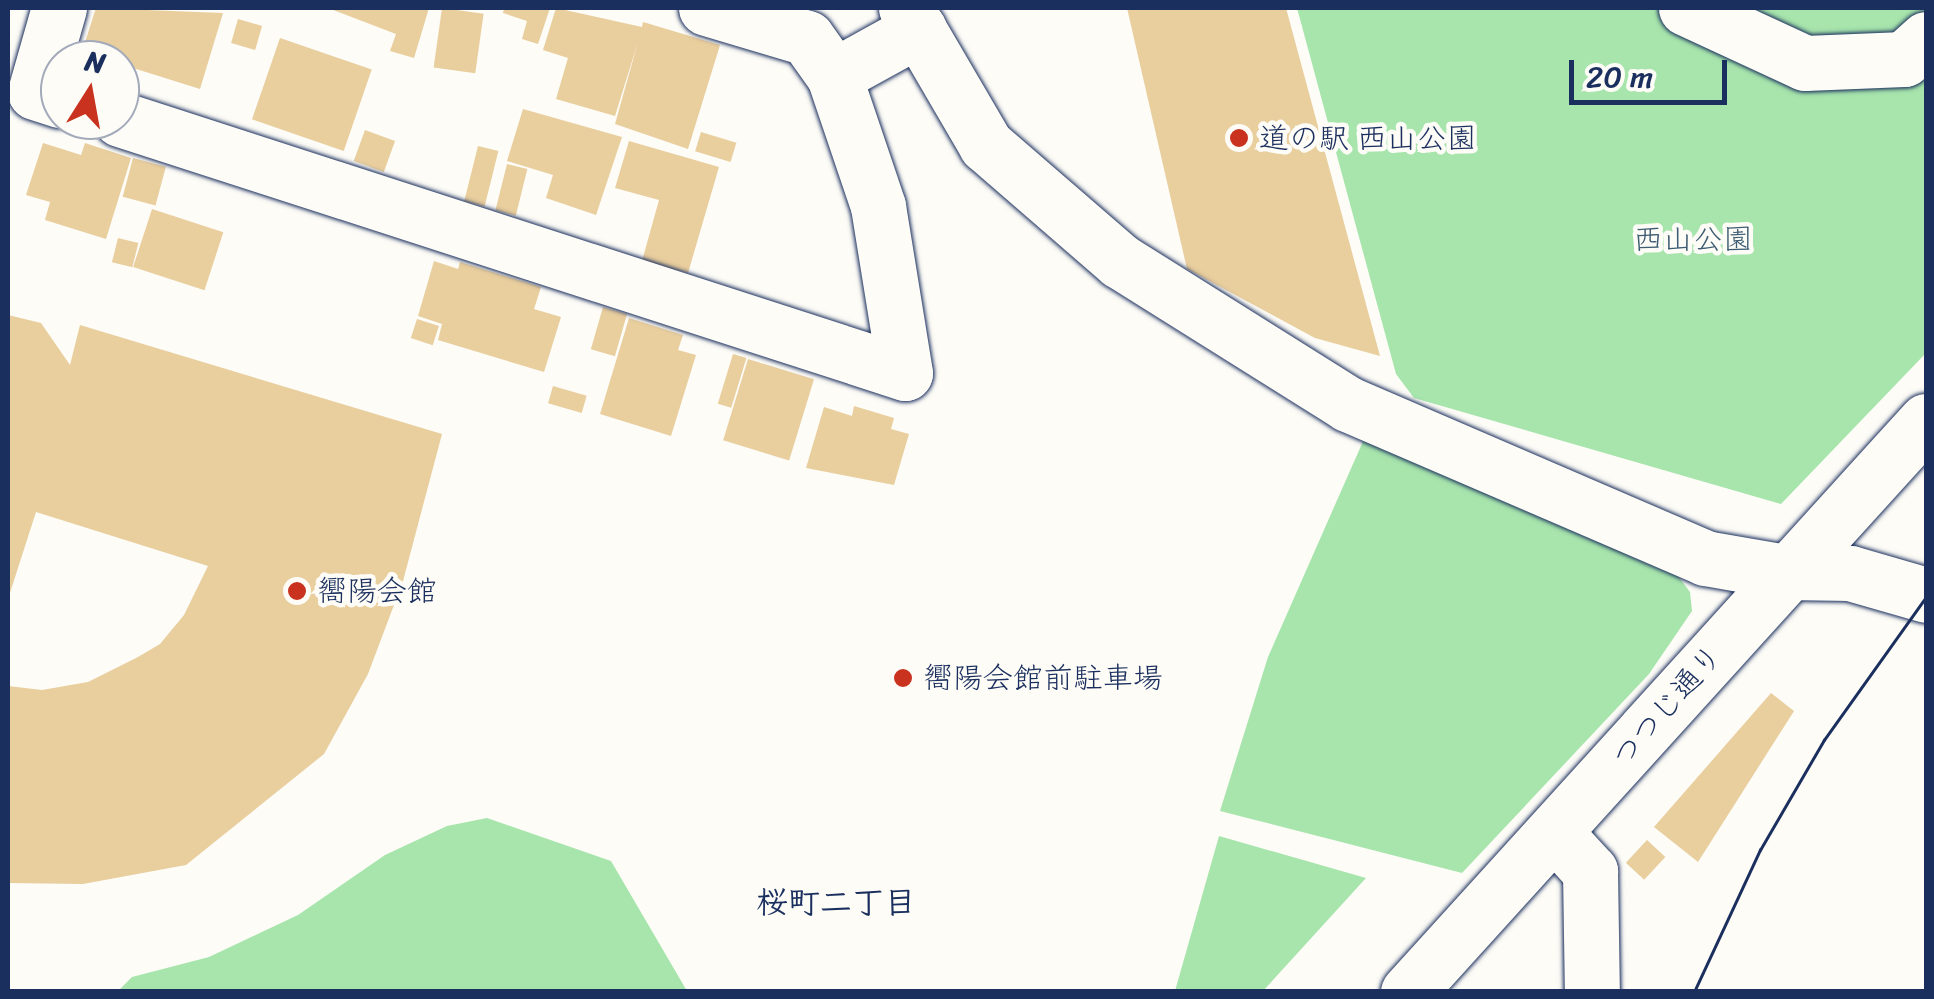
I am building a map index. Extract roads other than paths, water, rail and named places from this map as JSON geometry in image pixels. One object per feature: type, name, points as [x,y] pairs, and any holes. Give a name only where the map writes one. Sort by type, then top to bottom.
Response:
[{"type":"street","points":[[50,40],[59,8]]},
{"type":"street","points":[[140,125],[905,373],[878,206],[834,76],[807,38],[706,8]]},
{"type":"street","points":[[1686,8],[1806,64],[1904,59],[1926,39]]},
{"type":"street","points":[[834,76],[913,18],[986,144],[1120,261],[1226,330],[1365,412],[1705,558],[1786,572],[1850,574],[1926,596]]},
{"type":"street","name":"つつじ通り","points":[[1408,992],[1926,422]]},
{"type":"street","points":[[1555,833],[1590,871],[1592,992]]},
{"type":"tram line","points":[[1694,992],[1760,850],[1824,740],[1926,597]]},
{"type":"place","name":"道の駅 西山公園","points":[[1239,138]]},
{"type":"place","name":"嚮陽会館","points":[[297,591]]},
{"type":"place","name":"嚮陽会館前駐車場","points":[[903,678]]},
{"type":"district","name":"桜町二丁目","points":[[836,903]]},
{"type":"park label","name":"西山公園","points":[[1693,239]]}]
